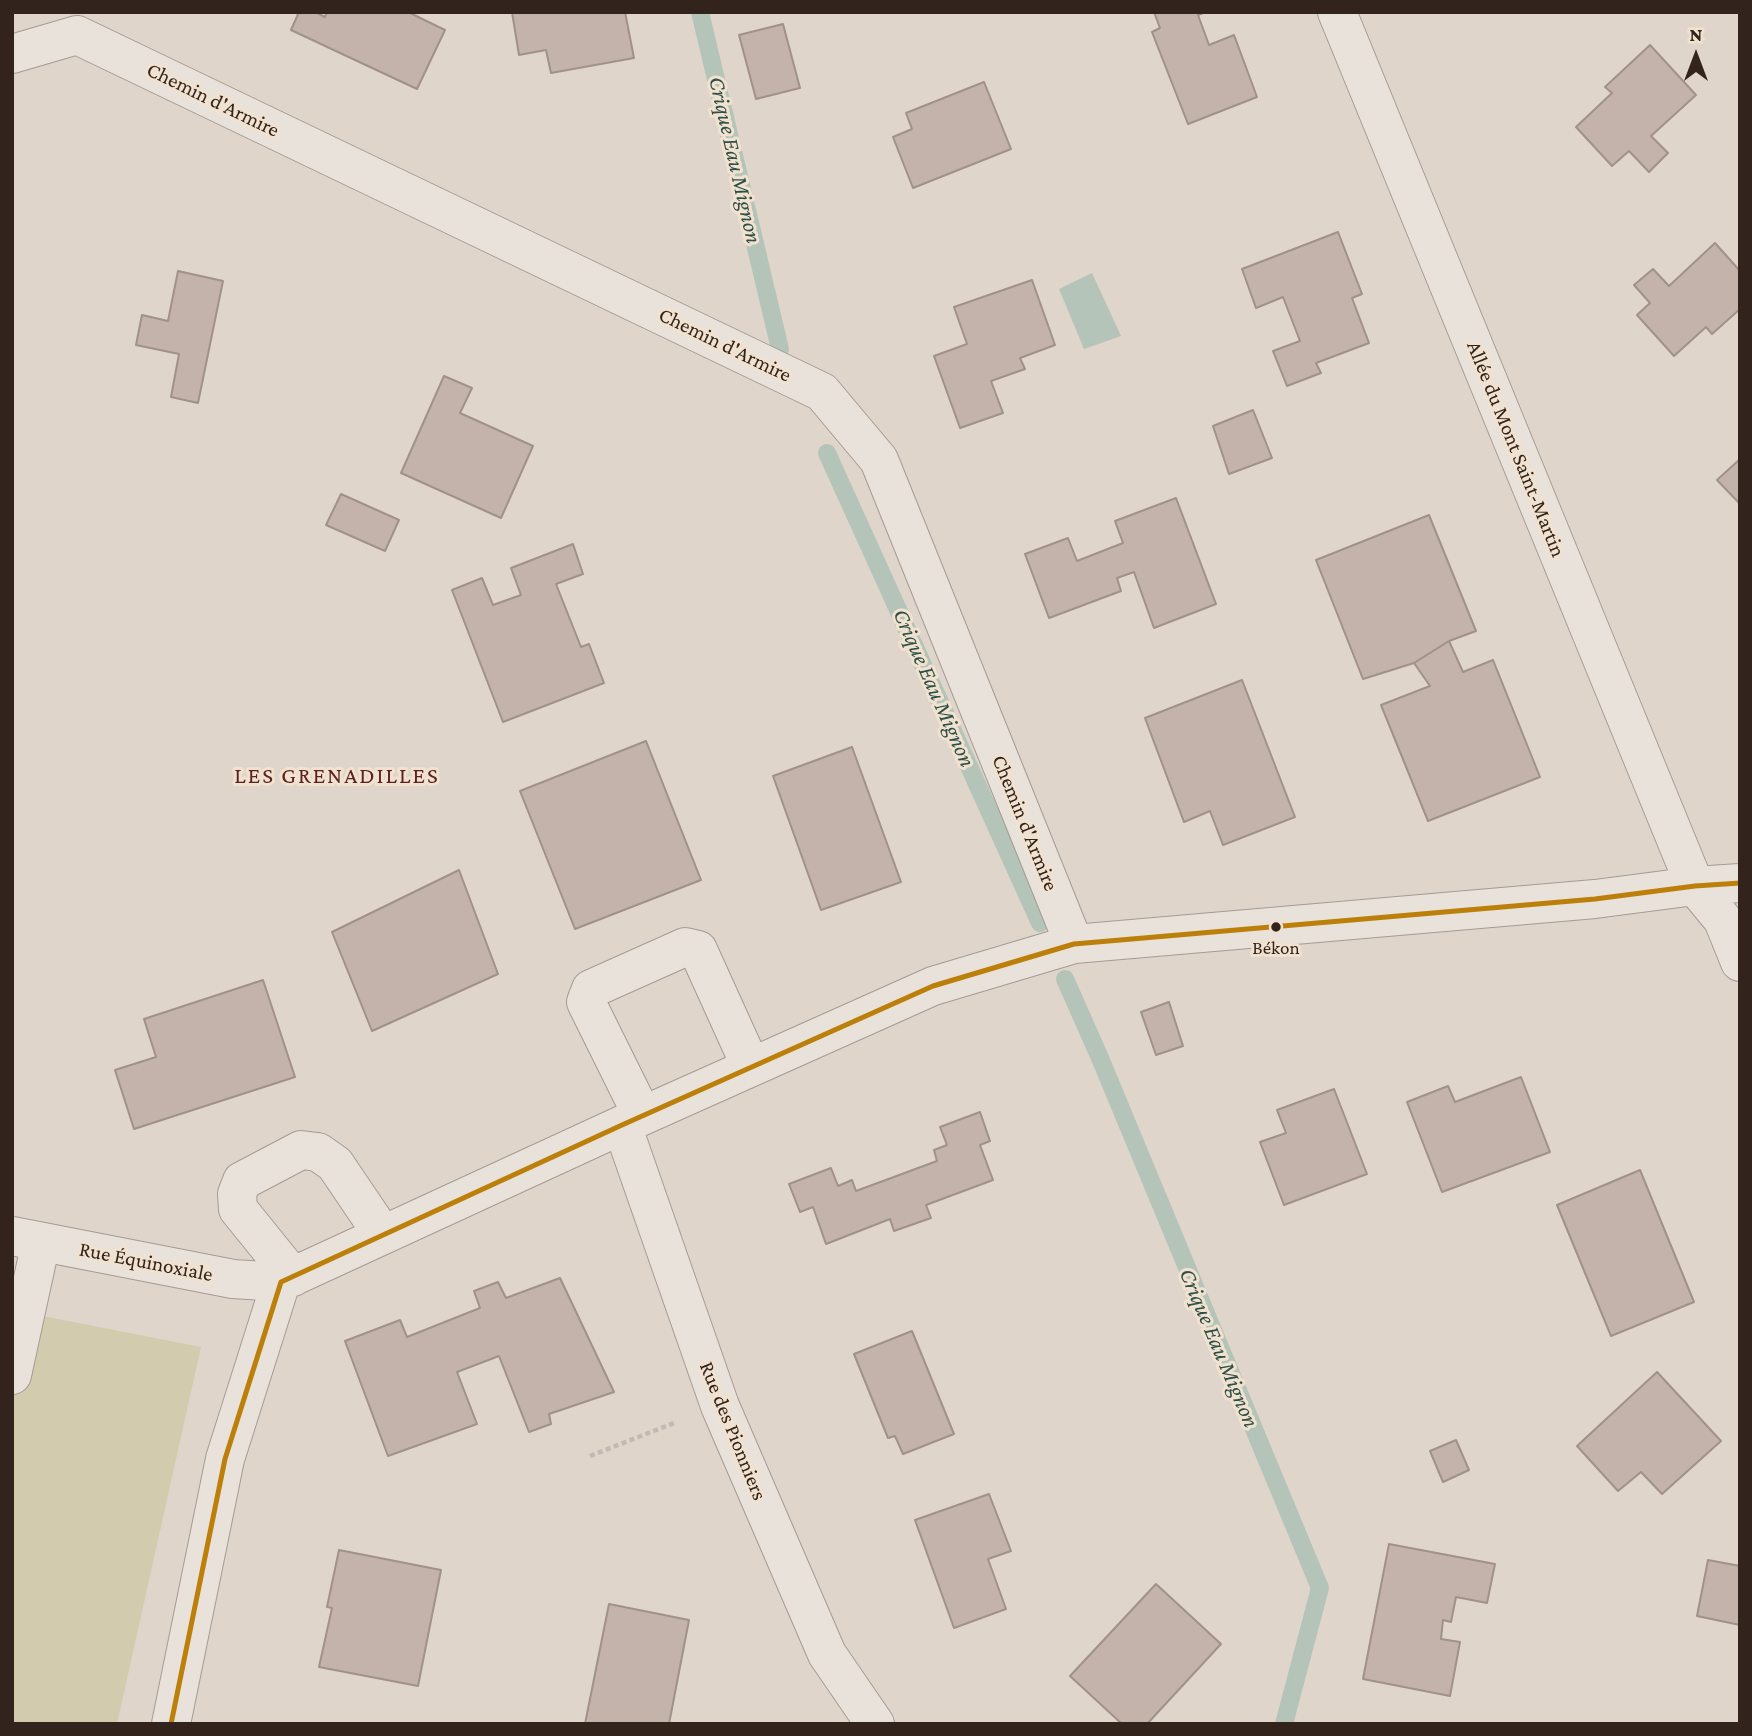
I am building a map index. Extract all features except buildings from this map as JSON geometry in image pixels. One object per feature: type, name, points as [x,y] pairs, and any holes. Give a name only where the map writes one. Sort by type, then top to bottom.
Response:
[{"type":"street","name":"Allée du Mont Saint-Martin","points":[[1337,12],[1695,886]]},
{"type":"street","points":[[12,54],[81,23]]},
{"type":"street","name":"Chemin d'Armire","points":[[81,23],[822,392],[879,460],[1074,944]]},
{"type":"street","points":[[171,1724],[225,1459],[287,1280],[632,1120],[933,986],[1074,944],[1595,899],[1740,883]]},
{"type":"street","points":[[1695,886],[1723,920],[1740,962]]},
{"type":"street","name":"Rue des Pionniers","points":[[751,1067],[698,950],[685,947],[591,989],[586,1002],[632,1120],[720,1406],[827,1654],[875,1724]]},
{"type":"street","points":[[287,1280],[239,1209],[237,1194],[242,1181],[301,1150],[318,1152],[335,1164],[383,1235]]},
{"type":"street","points":[[12,1375],[27,1239]]},
{"type":"street","name":"Rue Équinoxiale","points":[[27,1239],[233,1279],[287,1280]]},
{"type":"path","points":[[590,1456],[720,1406]]},
{"type":"shaded area","points":[[1092,273],[1121,336],[1084,349],[1059,289]]},
{"type":"shaded area","points":[[12,1310],[201,1347],[117,1724],[12,1724]]},
{"type":"waterway","name":"Crique Eau Mignon","points":[[700,12],[780,349]]},
{"type":"waterway","name":"Crique Eau Mignon","points":[[827,453],[1040,923]]},
{"type":"waterway","name":"Crique Eau Mignon","points":[[1065,979],[1320,1588],[1284,1724]]},
{"type":"transit line","points":[[171,1724],[225,1459],[281,1282],[933,986],[1074,944],[1595,899],[1740,883]]},
{"type":"place","name":"Békon","points":[[1276,927]]},
{"type":"district","name":"LES GRENADILLES","points":[[337,776]]}]
